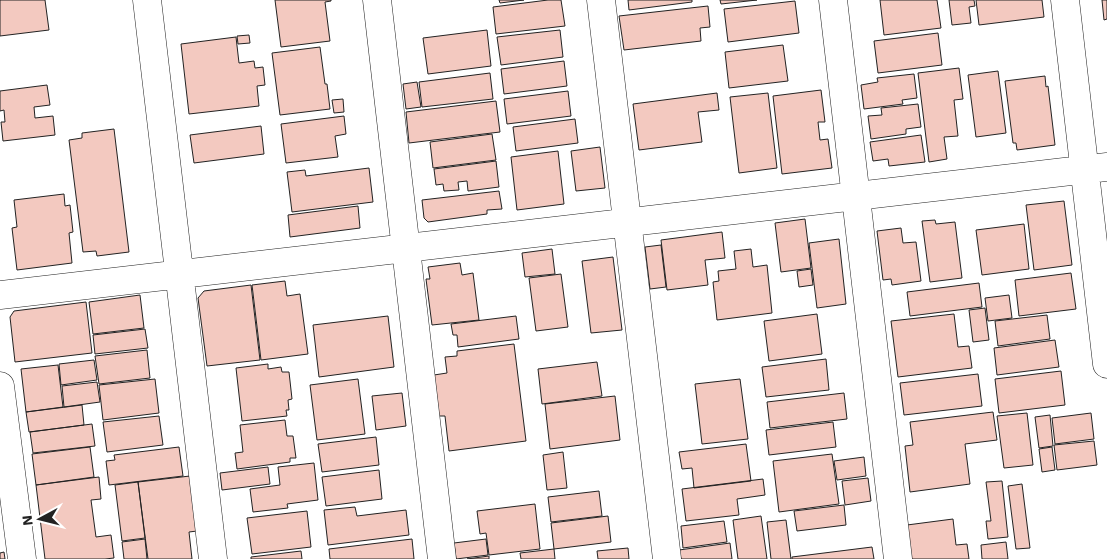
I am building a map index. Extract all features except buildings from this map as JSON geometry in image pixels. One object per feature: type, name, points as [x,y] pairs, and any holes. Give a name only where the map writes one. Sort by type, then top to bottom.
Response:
[{"type":"street","points":[[147,0],[213,559]]},
{"type":"street","points":[[376,0],[442,559]]},
{"type":"street","points":[[601,0],[667,559]]},
{"type":"street","points":[[833,0],[898,559]]},
{"type":"street","points":[[1065,0],[1096,169],[1107,364]]},
{"type":"street","points":[[0,296],[1096,169]]},
{"type":"street","points":[[0,386],[22,559]]}]
